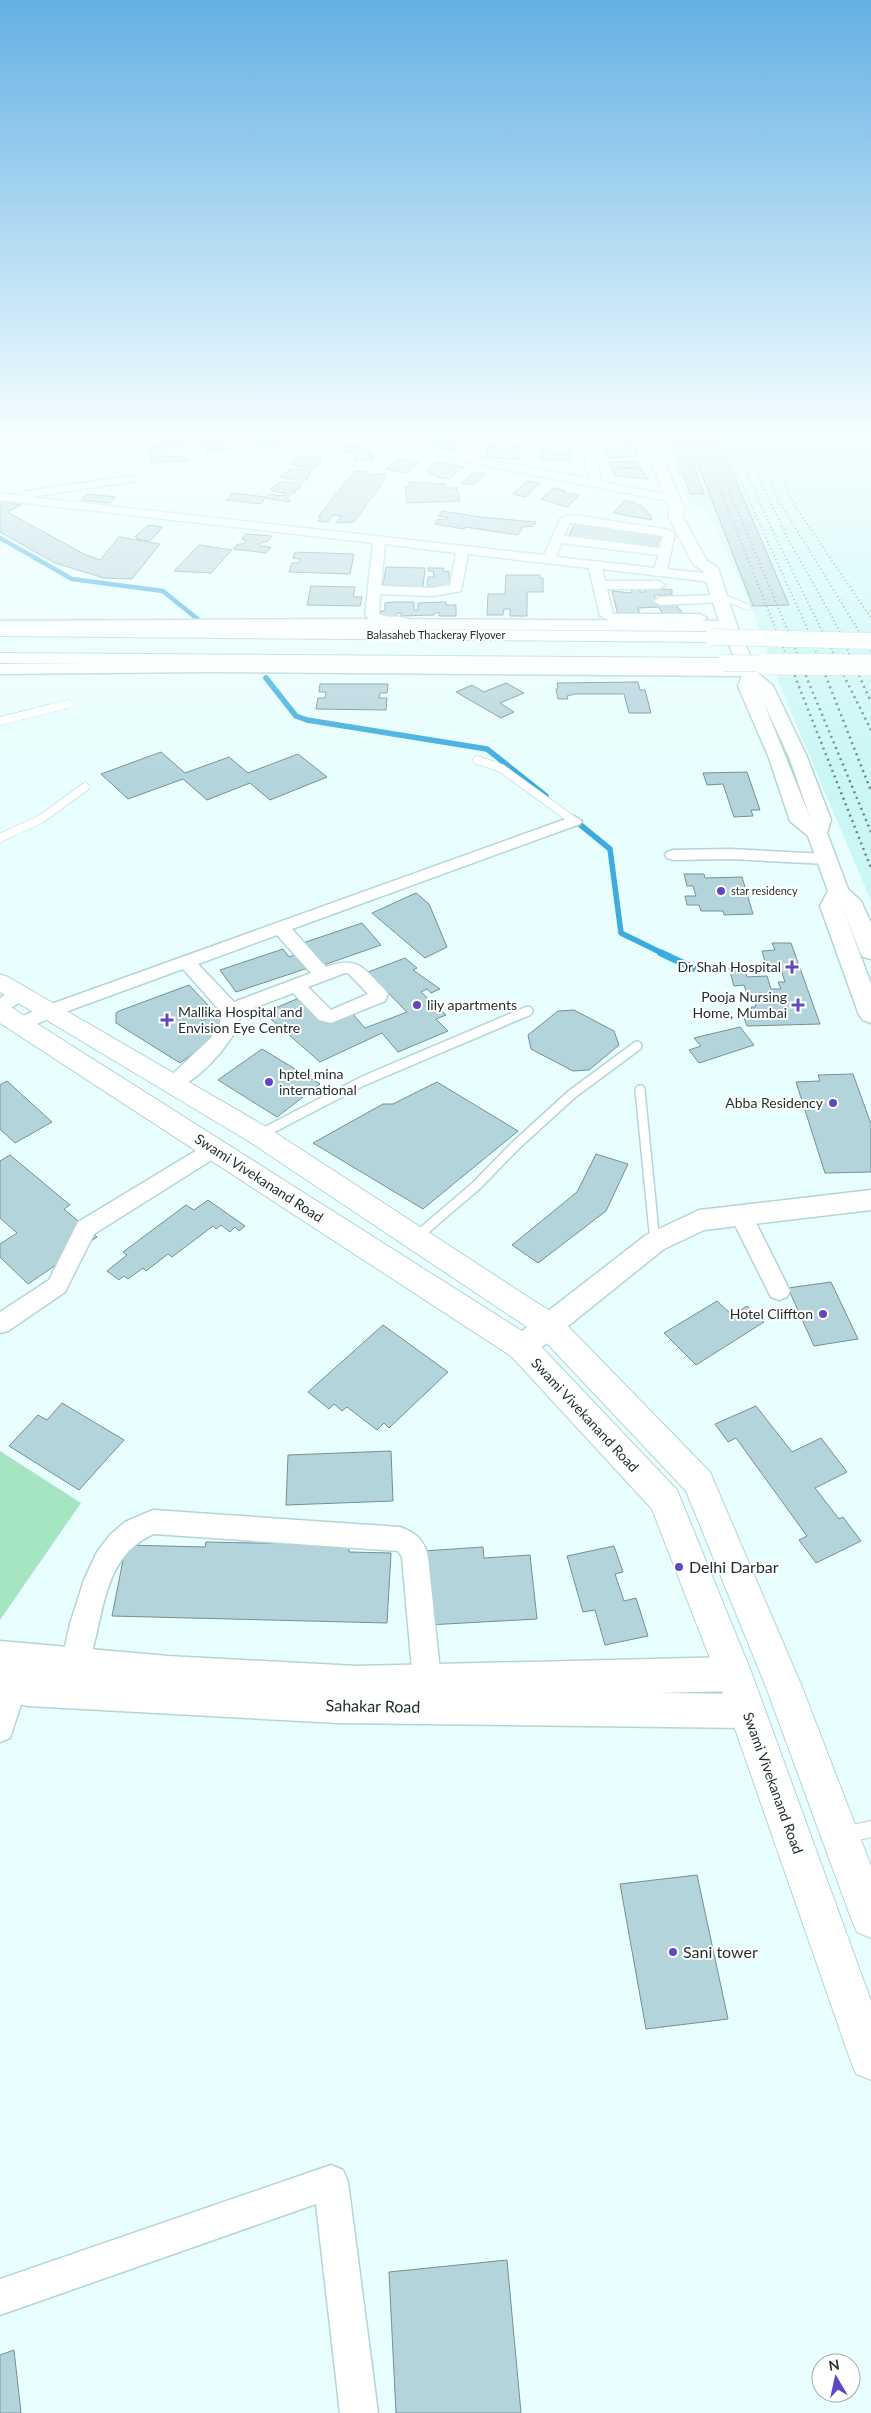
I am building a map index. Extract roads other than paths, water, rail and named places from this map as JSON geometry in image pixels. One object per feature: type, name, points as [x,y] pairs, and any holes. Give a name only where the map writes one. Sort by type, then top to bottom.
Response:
[{"type":"main road","name":"Balasaheb Thackeray Flyover","points":[[0,631],[712,637],[871,641]]},
{"type":"main road","name":"Balasaheb Thackeray Flyover","points":[[0,658],[871,665]]},
{"type":"main road","name":"Swami Vivekanand Road","points":[[8,1003],[50,1011],[173,1083],[259,1135],[549,1326],[699,1482],[784,1687],[871,1918]]},
{"type":"main road","name":"Swami Vivekanand Road","points":[[8,1003],[214,1149],[522,1347],[665,1500],[734,1674],[871,2059]]},
{"type":"street","points":[[381,552],[382,557],[374,590],[372,616],[377,620],[457,621]]},
{"type":"street","points":[[429,552],[459,558],[548,560],[660,573],[711,573]]},
{"type":"street","points":[[548,560],[552,552]]},
{"type":"street","points":[[660,573],[664,552],[661,552]]},
{"type":"street","points":[[694,552],[701,564],[711,573],[800,821],[817,833],[838,891],[854,906],[870,949],[846,945]]},
{"type":"street","points":[[374,590],[433,592],[456,588],[459,558]]},
{"type":"street","points":[[595,566],[606,615],[611,618],[692,606],[719,597]]},
{"type":"street","points":[[599,585],[672,585]]},
{"type":"street","points":[[660,601],[692,606]]},
{"type":"street","points":[[0,626],[356,624],[729,626]]},
{"type":"street","points":[[0,669],[216,667],[749,678],[764,686],[792,743],[821,820],[817,833]]},
{"type":"street","points":[[772,743],[792,743]]},
{"type":"street","points":[[790,794],[812,793]]},
{"type":"street","points":[[50,1011],[574,822]]},
{"type":"street","points":[[673,855],[730,854],[827,859]]},
{"type":"street","points":[[838,891],[831,906],[871,1014]]},
{"type":"street","points":[[281,928],[323,975]]},
{"type":"street","points":[[187,962],[232,1012]]},
{"type":"street","points":[[232,1012],[296,985],[343,967],[353,968],[379,994],[378,997],[331,1017],[326,1016],[296,985]]},
{"type":"street","points":[[173,1083],[214,1046],[229,1028],[232,1012]]},
{"type":"street","points":[[0,1324],[57,1286],[86,1228],[214,1149]]},
{"type":"street","points":[[522,1347],[655,1242],[699,1220],[871,1200]]},
{"type":"street","points":[[741,1215],[779,1290]]},
{"type":"street","points":[[75,1664],[96,1581],[110,1555],[130,1531],[152,1522],[400,1539],[409,1542],[413,1547],[415,1557],[427,1694]]},
{"type":"street","name":"Sahakar Road","points":[[4,1675],[75,1664],[166,1685],[337,1706],[427,1694],[734,1674]]},
{"type":"street","points":[[0,1728],[4,1675]]},
{"type":"street","name":"Sahakar Road","points":[[4,1675],[28,1689],[166,1685]]},
{"type":"street","name":"Sahakar Road","points":[[427,1694],[747,1711]]},
{"type":"street","points":[[0,2297],[331,2182],[359,2413]]},
{"type":"lane","points":[[719,597],[748,607]]},
{"type":"lane","points":[[0,721],[68,704]]},
{"type":"lane","points":[[477,760],[501,768],[574,822]]},
{"type":"lane","points":[[0,838],[41,819],[85,787]]},
{"type":"lane","points":[[259,1135],[363,1081],[528,1011]]},
{"type":"lane","points":[[415,1238],[476,1186],[515,1146],[572,1094],[637,1046]]},
{"type":"lane","points":[[640,1090],[655,1242]]},
{"type":"lane","points":[[840,1836],[871,1829]]},
{"type":"waterway","points":[[24,552],[72,579],[163,591],[200,621]]},
{"type":"waterway","points":[[266,678],[296,716],[307,720],[487,749],[546,796]]},
{"type":"waterway","points":[[572,818],[610,849],[621,933],[664,954]]},
{"type":"waterway","points":[[661,953],[693,968]]},
{"type":"railway","points":[[745,552],[790,665]]},
{"type":"railway","points":[[755,552],[802,665]]},
{"type":"railway","points":[[772,552],[807,628],[821,665]]},
{"type":"railway","points":[[783,552],[839,665]]},
{"type":"railway","points":[[795,552],[837,626],[854,665]]},
{"type":"railway","points":[[810,552],[871,651]]},
{"type":"railway","points":[[826,552],[871,618]]},
{"type":"railway","points":[[790,664],[871,868]]},
{"type":"railway","points":[[801,664],[871,832]]},
{"type":"railway","points":[[821,664],[871,791]]},
{"type":"railway","points":[[838,664],[871,730]]},
{"type":"railway","points":[[854,664],[871,702]]},
{"type":"place","name":"star residency","points":[[721,891]]},
{"type":"place","name":"Dr Shah Hospital","points":[[792,967]]},
{"type":"place","name":"lily apartments","points":[[417,1005]]},
{"type":"place","name":"Pooja Nursing Home, Mumbai","points":[[798,1005]]},
{"type":"place","name":"Mallika Hospital and Envision Eye Centre","points":[[167,1020]]},
{"type":"place","name":"hptel mina international","points":[[269,1082]]},
{"type":"place","name":"Abba Residency","points":[[833,1103]]},
{"type":"place","name":"Hotel Cliffton","points":[[823,1314]]},
{"type":"place","name":"Delhi Darbar","points":[[679,1567]]},
{"type":"place","name":"Sani tower","points":[[673,1952]]}]
